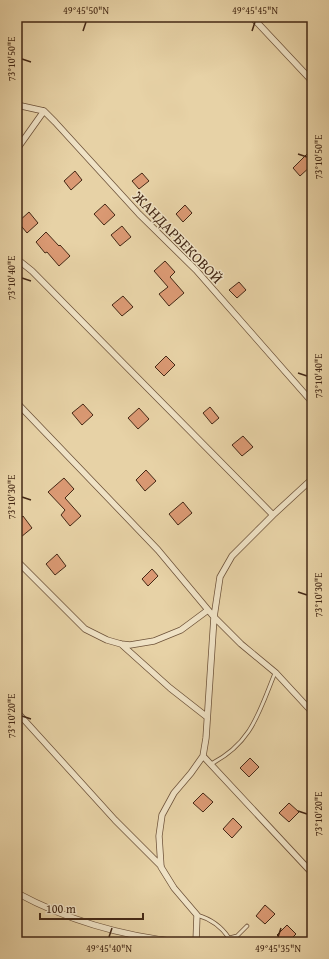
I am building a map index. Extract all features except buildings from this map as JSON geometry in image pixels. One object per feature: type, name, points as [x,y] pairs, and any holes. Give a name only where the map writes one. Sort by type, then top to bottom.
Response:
[{"type":"street","points":[[252,17],[312,81]]},
{"type":"street","points":[[17,105],[44,111],[17,149]]},
{"type":"street","name":"ЖАНДАРБЕКОВОЙ","points":[[44,111],[139,214],[196,270],[312,402]]},
{"type":"street","points":[[17,259],[32,271],[273,515]]},
{"type":"street","points":[[17,403],[158,550],[214,617],[275,673],[312,712]]},
{"type":"street","points":[[162,867],[159,836],[162,815],[174,793],[204,756],[214,617],[220,577],[232,556],[312,479]]},
{"type":"street","points":[[17,561],[85,629],[107,640],[121,644],[130,645],[154,641],[181,630],[208,610]]},
{"type":"street","points":[[121,644],[170,688],[207,717]]},
{"type":"street","points":[[17,712],[115,820],[162,867],[174,888],[197,915],[196,942]]},
{"type":"street","points":[[204,756],[312,873]]},
{"type":"street","points":[[17,893],[31,901],[72,918],[111,930],[141,937],[179,942]]},
{"type":"lane","points":[[211,764],[224,758],[240,744],[253,726],[275,673]]},
{"type":"lane","points":[[197,915],[206,918],[224,930],[229,938]]},
{"type":"lane","points":[[225,942],[229,938],[236,936],[247,926]]}]
